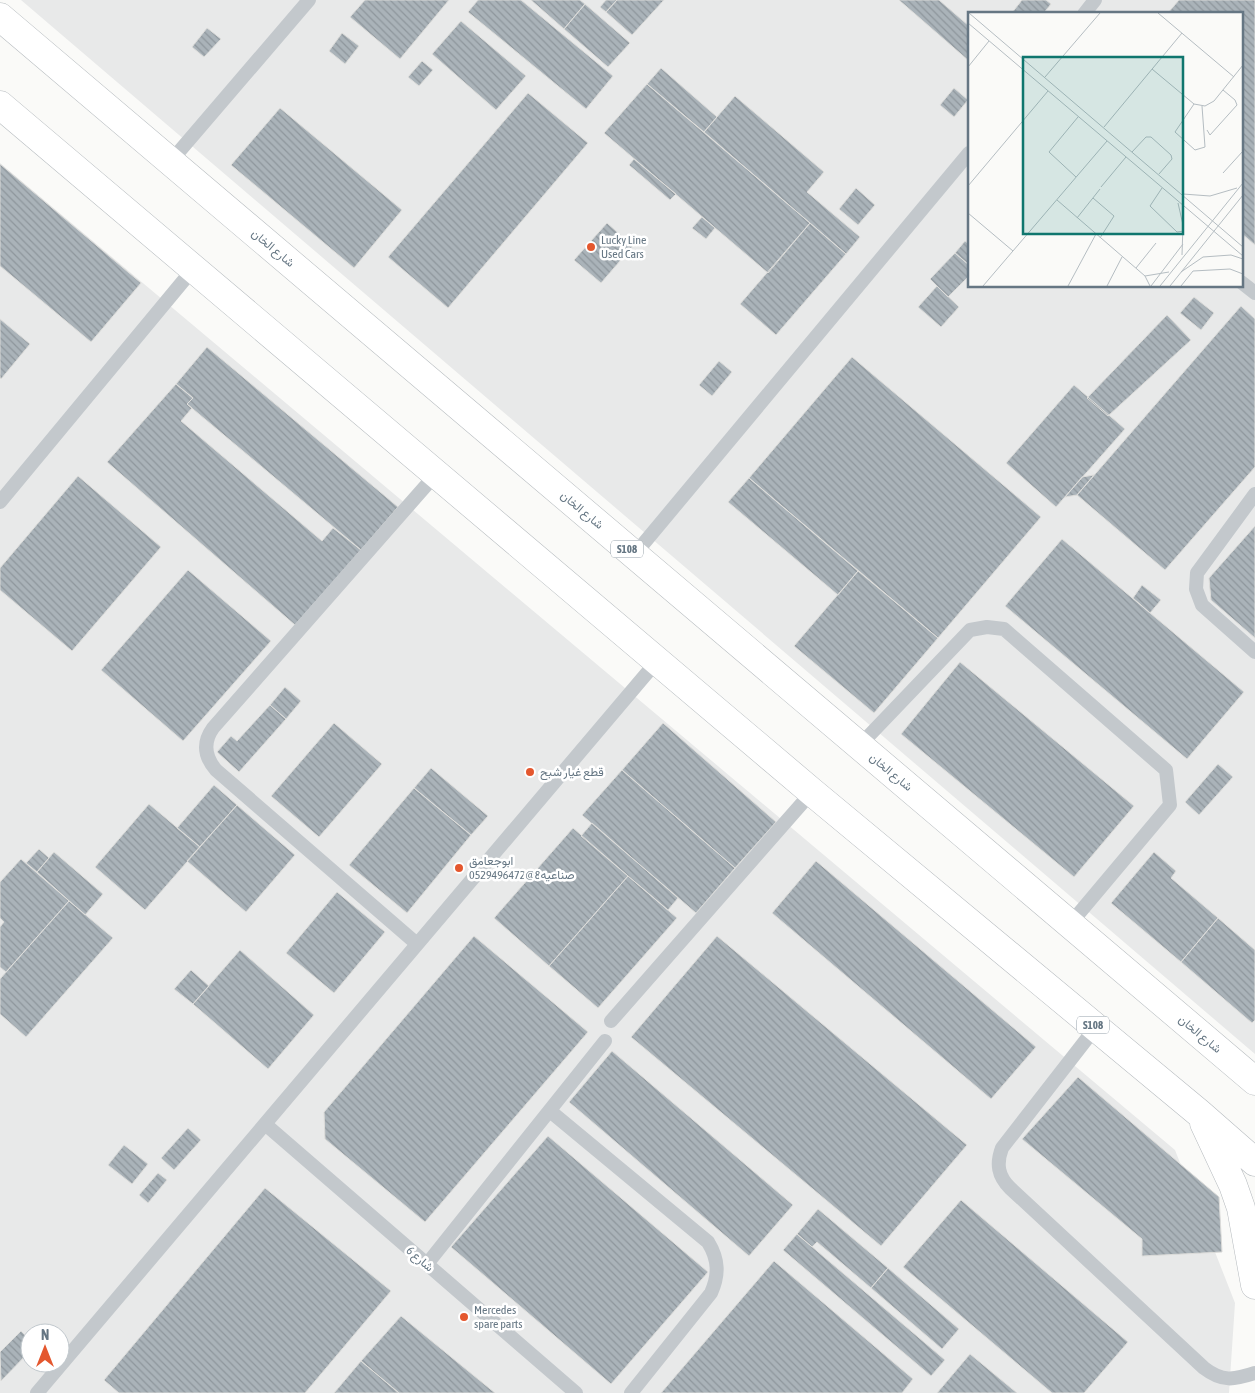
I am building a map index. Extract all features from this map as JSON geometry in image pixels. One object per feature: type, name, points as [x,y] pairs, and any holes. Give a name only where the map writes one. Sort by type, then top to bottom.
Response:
[{"type":"main road","name":"شارع الخان","points":[[0,17],[1255,1081]]},
{"type":"main road","name":"S108","points":[[0,105],[812,792],[1199,1112],[1255,1162]]},
{"type":"main road","points":[[1199,1112],[1233,1185],[1247,1232],[1255,1285]]},
{"type":"lane","points":[[171,161],[309,0]]},
{"type":"lane","points":[[1086,12],[1095,0]]},
{"type":"lane","points":[[634,555],[968,154]]},
{"type":"lane","points":[[0,502],[194,268]]},
{"type":"lane","points":[[1242,283],[1255,293]]},
{"type":"lane","points":[[417,944],[216,770],[206,754],[206,745],[208,736],[213,728],[437,473]]},
{"type":"lane","points":[[1255,494],[1197,573],[1196,589],[1202,605],[1255,652]]},
{"type":"lane","points":[[860,745],[970,630],[987,627],[1004,630],[1166,770],[1170,806],[1070,924]]},
{"type":"lane","points":[[37,1393],[658,660]]},
{"type":"lane","points":[[611,1021],[812,792]]},
{"type":"lane","points":[[1096,1027],[1002,1148],[998,1165],[1000,1174],[1010,1188],[1204,1368],[1227,1380],[1255,1373]]},
{"type":"lane","points":[[427,1264],[605,1041]]},
{"type":"lane","points":[[550,1111],[708,1242],[715,1253],[718,1267],[711,1293],[631,1393]]},
{"type":"lane","name":"شارع 6","points":[[265,1124],[572,1392]]},
{"type":"shaded area","points":[[21,0],[1255,0],[1255,1054]]},
{"type":"shaded area","points":[[0,163],[1175,1150],[1235,1303],[1229,1393],[0,1393]]},
{"type":"building","points":[[365,0],[449,0],[400,59],[350,17]]},
{"type":"building","points":[[478,0],[521,0],[613,76],[586,109],[468,12]]},
{"type":"building","points":[[531,0],[580,0],[585,4],[564,29]]},
{"type":"building","points":[[606,0],[617,0],[606,12],[600,7]]},
{"type":"building","points":[[617,0],[664,0],[632,35],[606,12]]},
{"type":"building","points":[[899,0],[939,0],[968,25],[968,60]]},
{"type":"building","points":[[1022,0],[1046,0],[1051,4],[1045,12],[1013,12]]},
{"type":"building","points":[[1179,0],[1255,0],[1255,245],[1242,234],[1242,12],[1169,12]]},
{"type":"building","points":[[585,4],[630,43],[608,67],[564,29]]},
{"type":"building","points":[[461,21],[526,76],[496,110],[432,54]]},
{"type":"building","points":[[207,28],[221,39],[204,57],[192,47]]},
{"type":"building","points":[[342,33],[359,46],[345,64],[329,51]]},
{"type":"building","points":[[422,61],[433,70],[419,86],[408,77]]},
{"type":"building","points":[[661,68],[717,117],[704,132],[647,84]]},
{"type":"building","points":[[647,84],[810,223],[768,273],[604,133]]},
{"type":"building","points":[[954,88],[968,100],[954,117],[940,105]]},
{"type":"building","points":[[528,93],[588,143],[448,308],[388,257]]},
{"type":"building","points":[[735,96],[824,172],[807,192],[860,237],[846,254],[704,132]]},
{"type":"building","points":[[280,108],[402,210],[354,268],[231,165]]},
{"type":"building","points":[[634,159],[676,194],[670,200],[629,165]]},
{"type":"building","points":[[0,164],[141,283],[91,342],[0,266]]},
{"type":"building","points":[[856,188],[875,205],[858,225],[839,209]]},
{"type":"building","points":[[702,217],[715,228],[706,239],[692,228]]},
{"type":"building","points":[[607,223],[633,246],[601,283],[574,260]]},
{"type":"building","points":[[810,223],[846,254],[776,335],[740,304]]},
{"type":"building","points":[[965,241],[968,243],[968,264],[955,253]]},
{"type":"building","points":[[955,253],[968,264],[968,277],[948,297],[930,279]]},
{"type":"building","points":[[937,286],[959,307],[941,327],[918,307]]},
{"type":"building","points":[[1194,297],[1214,313],[1201,330],[1180,313]]},
{"type":"building","points":[[1241,306],[1255,319],[1255,467],[1165,570],[1077,495]]},
{"type":"building","points":[[1167,315],[1191,340],[1108,416],[1087,398]]},
{"type":"building","points":[[0,319],[30,344],[1,379],[0,378]]},
{"type":"building","points":[[207,347],[398,507],[361,550],[187,404],[193,398],[176,384]]},
{"type":"building","points":[[852,357],[1041,517],[938,638],[749,478]]},
{"type":"building","points":[[719,361],[732,372],[712,396],[699,385]]},
{"type":"building","points":[[176,384],[193,398],[187,404],[192,408],[181,421],[322,541],[333,528],[361,550],[295,625],[107,462]]},
{"type":"building","points":[[1074,385],[1125,429],[1056,507],[1006,463]]},
{"type":"building","points":[[1094,475],[1077,495],[1065,497],[1082,477]]},
{"type":"building","points":[[78,476],[161,547],[72,651],[0,590],[0,568]]},
{"type":"building","points":[[749,478],[858,571],[838,595],[728,502]]},
{"type":"building","points":[[1255,526],[1255,638],[1211,600],[1209,578]]},
{"type":"building","points":[[1062,539],[1244,692],[1187,759],[1005,606]]},
{"type":"building","points":[[188,570],[271,641],[183,741],[101,670]]},
{"type":"building","points":[[858,571],[938,638],[874,713],[794,646]]},
{"type":"building","points":[[1142,585],[1161,600],[1150,613],[1133,598]]},
{"type":"building","points":[[960,662],[1134,806],[1074,877],[901,734]]},
{"type":"building","points":[[285,687],[301,701],[286,719],[270,705]]},
{"type":"building","points":[[270,705],[286,719],[239,772],[217,752],[231,736],[237,741]]},
{"type":"building","points":[[334,723],[382,764],[319,837],[271,796]]},
{"type":"building","points":[[663,723],[776,822],[735,868],[622,770]]},
{"type":"building","points":[[1218,764],[1233,777],[1199,815],[1185,802]]},
{"type":"building","points":[[431,768],[488,816],[471,835],[414,788]]},
{"type":"building","points":[[622,770],[735,868],[696,913],[582,815]]},
{"type":"building","points":[[214,785],[237,805],[200,847],[177,828]]},
{"type":"building","points":[[414,788],[471,835],[407,913],[349,865]]},
{"type":"building","points":[[149,804],[200,847],[145,910],[95,867]]},
{"type":"building","points":[[237,805],[295,855],[246,912],[187,861]]},
{"type":"building","points":[[592,823],[678,898],[668,910],[581,836]]},
{"type":"building","points":[[573,828],[628,876],[549,966],[494,918]]},
{"type":"building","points":[[39,849],[49,858],[37,872],[26,863]]},
{"type":"building","points":[[54,852],[103,894],[85,915],[37,872]]},
{"type":"building","points":[[1154,852],[1176,871],[1171,878],[1218,918],[1181,962],[1111,903]]},
{"type":"building","points":[[21,859],[69,901],[6,972],[0,967],[0,927],[4,922],[0,918],[0,882]]},
{"type":"building","points":[[816,861],[1036,1047],[991,1099],[772,913]]},
{"type":"building","points":[[628,876],[677,918],[598,1008],[549,966]]},
{"type":"building","points":[[337,892],[385,932],[334,993],[286,953]]},
{"type":"building","points":[[69,901],[113,938],[26,1037],[0,1014],[0,979]]},
{"type":"building","points":[[1218,918],[1255,950],[1255,1020],[1252,1023],[1181,962]]},
{"type":"building","points":[[474,936],[588,1032],[425,1222],[325,1139],[324,1112]]},
{"type":"building","points":[[717,936],[967,1145],[881,1246],[631,1037]]},
{"type":"building","points":[[240,950],[314,1015],[268,1069],[193,1004]]},
{"type":"building","points":[[191,970],[209,986],[193,1004],[174,989]]},
{"type":"building","points":[[612,1051],[793,1205],[749,1256],[569,1102]]},
{"type":"building","points":[[1078,1077],[1219,1197],[1222,1252],[1142,1256],[1142,1239],[1022,1139]]},
{"type":"building","points":[[188,1128],[201,1140],[174,1170],[161,1158]]},
{"type":"building","points":[[548,1136],[708,1272],[611,1384],[451,1247]]},
{"type":"building","points":[[124,1145],[148,1164],[132,1184],[108,1165]]},
{"type":"building","points":[[158,1173],[167,1180],[148,1203],[139,1195]]},
{"type":"building","points":[[265,1188],[391,1291],[305,1393],[119,1393],[104,1380]]},
{"type":"building","points":[[961,1200],[1128,1342],[1084,1393],[1052,1393],[903,1267]]},
{"type":"building","points":[[818,1209],[888,1268],[871,1288],[817,1242],[812,1247],[797,1234]]},
{"type":"building","points":[[797,1234],[945,1360],[931,1376],[783,1250]]},
{"type":"building","points":[[774,1261],[913,1379],[902,1393],[661,1393]]},
{"type":"building","points":[[888,1268],[959,1329],[942,1349],[871,1288]]},
{"type":"building","points":[[401,1316],[495,1393],[399,1393],[361,1361]]},
{"type":"building","points":[[20,1332],[20,1361],[1,1381],[0,1352]]},
{"type":"building","points":[[970,1354],[1017,1393],[937,1393]]},
{"type":"building","points":[[361,1361],[399,1393],[334,1393]]},
{"type":"place","name":"Lucky Line Used Cars","points":[[591,247]]},
{"type":"place","name":"قطع غيار شبح","points":[[530,772]]},
{"type":"place","name":"ابوجعامق صناعيه8@0529496472","points":[[459,868]]},
{"type":"place","name":"Mercedes spare parts","points":[[464,1317]]}]
